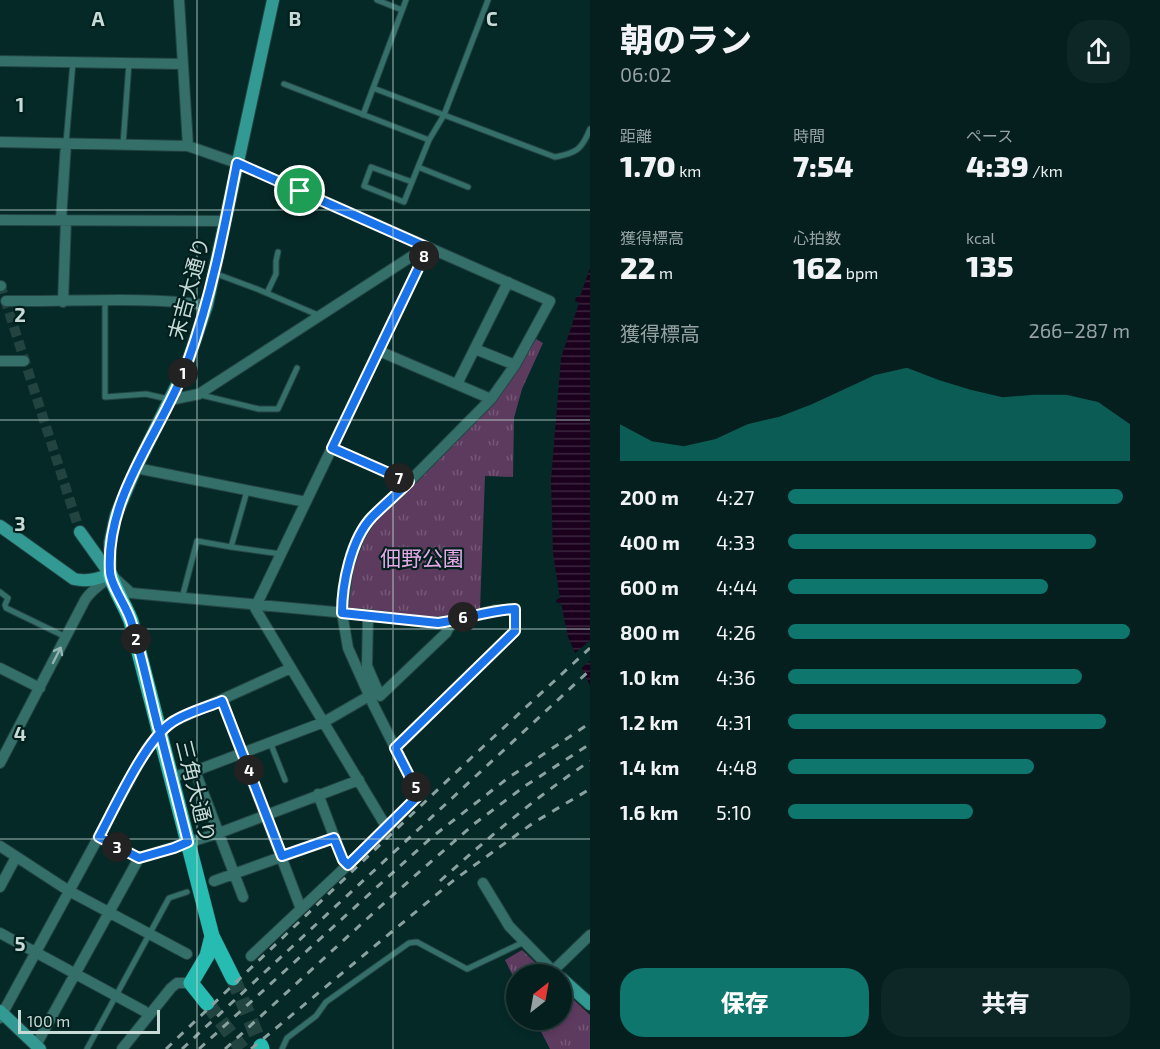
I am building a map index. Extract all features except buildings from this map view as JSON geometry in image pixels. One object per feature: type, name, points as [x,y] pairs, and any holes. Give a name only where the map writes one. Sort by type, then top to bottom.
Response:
[{"type":"main road","name":"三角大通り","points":[[110,574],[114,587],[125,603],[131,621],[212,936],[232,978]]},
{"type":"main road","points":[[207,1004],[191,983],[207,956],[212,936]]},
{"type":"street","points":[[179,0],[188,146]]},
{"type":"street","name":"末吉大通り","points":[[110,574],[110,543],[119,508],[187,364],[207,305],[273,0]]},
{"type":"street","points":[[0,61],[183,64]]},
{"type":"street","points":[[0,142],[188,146],[237,163],[550,301],[514,365],[491,399],[371,518],[359,537],[348,567],[342,613],[348,648],[369,696],[419,795],[251,956]]},
{"type":"street","points":[[63,302],[66,143]]},
{"type":"street","points":[[0,220],[225,221]]},
{"type":"street","points":[[170,400],[199,394],[426,247]]},
{"type":"street","points":[[387,828],[255,608],[426,252],[426,247]]},
{"type":"street","points":[[457,384],[508,282]]},
{"type":"street","points":[[6,301],[105,300],[183,302],[207,305]]},
{"type":"street","points":[[474,349],[514,365]]},
{"type":"street","points":[[379,351],[491,399]]},
{"type":"street","points":[[0,361],[24,361]]},
{"type":"street","points":[[332,448],[409,482]]},
{"type":"street","points":[[136,468],[306,502]]},
{"type":"street","points":[[0,526],[74,579],[85,581],[110,574]]},
{"type":"street","points":[[80,532],[110,574],[131,593],[430,623],[452,621],[495,610],[515,609],[515,631],[395,748]]},
{"type":"street","points":[[0,762],[90,591],[105,581],[110,574]]},
{"type":"street","points":[[368,615],[367,666],[380,696],[446,633],[452,621]]},
{"type":"street","points":[[0,668],[40,688]]},
{"type":"street","points":[[139,858],[38,1047],[1,1014],[146,750],[160,732],[172,722],[291,668]]},
{"type":"street","points":[[172,777],[195,771],[324,722],[369,696]]},
{"type":"street","points":[[222,701],[301,909]]},
{"type":"street","points":[[195,771],[243,897]]},
{"type":"street","points":[[99,837],[139,858],[219,833],[359,780]]},
{"type":"street","points":[[318,795],[343,860],[348,865]]},
{"type":"street","points":[[214,881],[334,838]]},
{"type":"street","points":[[0,846],[69,891],[187,954]]},
{"type":"street","points":[[0,887],[16,857]]},
{"type":"street","points":[[483,884],[509,927],[546,964]]},
{"type":"street","points":[[0,933],[144,1011]]},
{"type":"street","points":[[566,964],[590,935]]},
{"type":"street","points":[[122,1049],[171,988],[177,983],[191,983]]},
{"type":"street","points":[[572,988],[590,1004]]},
{"type":"lane","points":[[377,0],[402,10]]},
{"type":"lane","points":[[363,115],[406,0]]},
{"type":"lane","points":[[412,183],[371,167],[364,186],[404,202],[412,183],[429,140],[444,115],[488,0]]},
{"type":"lane","points":[[66,143],[73,62]]},
{"type":"lane","points":[[123,145],[129,63]]},
{"type":"lane","points":[[284,84],[429,140]]},
{"type":"lane","points":[[373,88],[555,157],[570,154],[584,145],[590,129]]},
{"type":"lane","points":[[418,167],[468,187]]},
{"type":"lane","points":[[267,293],[276,274],[278,252]]},
{"type":"lane","points":[[214,273],[318,315]]},
{"type":"lane","points":[[105,300],[105,397],[146,394],[170,400]]},
{"type":"lane","points":[[199,394],[259,409],[279,409],[297,368]]},
{"type":"lane","points":[[231,547],[247,491]]},
{"type":"lane","points":[[182,598],[197,541],[281,554]]},
{"type":"lane","points":[[0,592],[8,598],[6,608],[66,637]]},
{"type":"lane","points":[[270,742],[285,780]]},
{"type":"lane","points":[[87,1049],[169,898],[187,892]]},
{"type":"lane","points":[[282,1049],[287,1038],[316,1016],[326,1002],[410,943],[417,942],[467,969],[524,942]]},
{"type":"green space","name":"佃野公園","points":[[536,339],[543,343],[522,389],[514,418],[513,477],[485,476],[480,610],[434,619],[345,607],[356,561],[375,518],[506,383]]},
{"type":"green space","points":[[522,950],[537,964],[507,964],[505,960]]},
{"type":"green space","points":[[572,998],[590,1015],[590,1049],[550,1049],[540,1030],[572,1030]]},
{"type":"shaded area","points":[[590,268],[590,686],[568,637],[561,603],[557,603],[556,600],[560,598],[553,553],[551,480],[561,358],[579,303],[575,301],[576,296],[580,297]]},
{"type":"pier","points":[[590,640],[590,661],[579,670],[573,655]]},
{"type":"tunnel","points":[[0,284],[80,532]]},
{"type":"tunnel","points":[[233,978],[261,1046]]},
{"type":"tunnel","points":[[207,1003],[242,1049]]},
{"type":"railway","points":[[166,1049],[472,757],[590,648]]},
{"type":"railway","points":[[182,1049],[590,670]]},
{"type":"railway","points":[[199,1049],[432,837],[508,778],[590,723]]},
{"type":"railway","points":[[225,1049],[474,824],[525,786],[590,744]]},
{"type":"railway","points":[[440,881],[513,818],[590,761]]},
{"type":"railway","points":[[251,1049],[454,880],[533,823],[590,789]]},
{"type":"route","points":[[300,191],[237,163],[207,305],[187,364],[136,468],[112,530],[110,574],[114,587],[125,603],[131,621],[158,727],[160,732],[172,777],[188,842],[139,858],[99,837],[146,750],[160,732],[172,722],[222,701],[282,856],[334,838],[343,860],[348,865],[419,795],[395,748],[515,631],[515,609],[495,610],[438,623],[342,613],[348,567],[359,537],[371,518],[409,482],[332,448],[426,252],[426,247],[300,191]]}]
